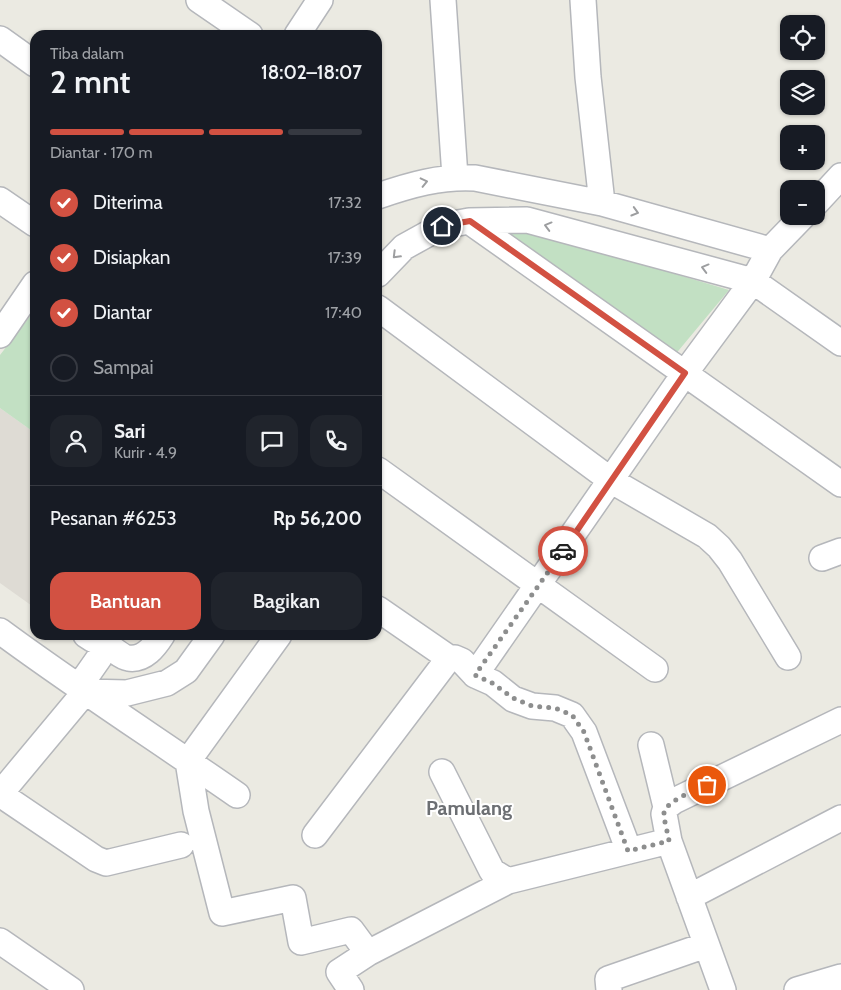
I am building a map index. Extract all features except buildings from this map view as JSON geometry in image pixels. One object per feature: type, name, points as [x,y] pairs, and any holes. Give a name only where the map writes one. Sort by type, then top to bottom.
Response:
[{"type":"street","points":[[199,0],[243,30]]},
{"type":"street","points":[[300,30],[320,0]]},
{"type":"street","points":[[444,0],[455,177]]},
{"type":"street","points":[[584,0],[588,77],[602,203]]},
{"type":"street","points":[[0,39],[30,60]]},
{"type":"street","points":[[382,195],[424,182],[455,177],[475,178],[602,203],[770,250]]},
{"type":"street","points":[[0,200],[30,221]]},
{"type":"street","points":[[382,270],[404,247],[442,226],[470,221],[527,220],[752,281],[841,343]]},
{"type":"street","points":[[470,221],[841,484]]},
{"type":"street","points":[[475,675],[685,373],[752,281],[770,250],[794,225]]},
{"type":"street","points":[[0,335],[30,291]]},
{"type":"street","points":[[382,311],[612,480],[706,536],[719,547],[730,561],[788,657]]},
{"type":"street","points":[[382,473],[655,669]]},
{"type":"street","points":[[382,611],[449,658],[462,661],[475,675],[492,683],[513,698],[532,706],[555,708],[572,715],[584,732],[628,851]]},
{"type":"street","points":[[0,631],[90,666],[127,693],[167,683],[186,671],[208,640]]},
{"type":"street","points":[[159,640],[151,651],[138,657],[90,666],[0,794],[96,859],[106,863],[181,846]]},
{"type":"street","points":[[276,640],[188,761],[196,811],[222,913],[293,898],[301,942],[351,930],[368,953]]},
{"type":"street","points":[[315,835],[449,658]]},
{"type":"street","points":[[90,666],[188,761],[236,795]]},
{"type":"street","points":[[666,807],[674,801],[841,720]]},
{"type":"street","points":[[651,745],[666,807],[664,814],[669,841],[723,990]]},
{"type":"street","points":[[442,772],[492,871],[508,881]]},
{"type":"street","points":[[689,897],[841,818]]},
{"type":"street","points":[[352,990],[339,972],[368,953],[508,881],[669,841]]},
{"type":"street","points":[[0,940],[71,990]]},
{"type":"street","points":[[609,990],[608,979],[706,945]]},
{"type":"street","points":[[797,990],[841,977]]},
{"type":"shaded area","points":[[0,408],[30,429],[30,604],[0,583]]},
{"type":"green space","points":[[531,231],[729,290],[674,356],[491,232]]},
{"type":"green space","points":[[30,316],[30,429],[0,408],[0,355]]},
{"type":"way so far","points":[[563,551],[475,675],[492,683],[513,698],[532,706],[555,708],[572,715],[584,732],[628,851],[669,841],[664,814],[666,807],[674,801],[707,785]]},
{"type":"district","name":"Pamulang","points":[[469,808]]},
{"type":"route","points":[[442,226],[470,221],[685,373],[563,551]]}]
